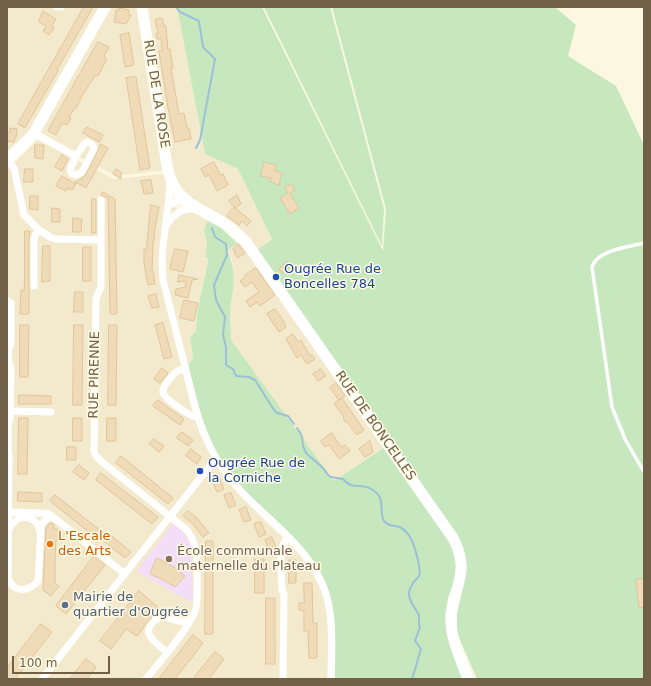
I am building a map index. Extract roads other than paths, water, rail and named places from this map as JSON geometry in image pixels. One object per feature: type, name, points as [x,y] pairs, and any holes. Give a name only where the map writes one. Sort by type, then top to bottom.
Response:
[{"type":"main road","points":[[7,160],[34,133],[105,7]]},
{"type":"main road","name":"RUE DE LA ROSE","points":[[142,7],[167,166],[171,181],[185,200],[198,209]]},
{"type":"main road","name":"RUE DE BONCELLES","points":[[198,209],[222,222],[246,242],[453,538],[459,549],[461,570],[460,581],[451,618],[452,629],[454,641],[468,679]]},
{"type":"street","points":[[34,133],[76,156]]},
{"type":"street","points":[[7,160],[14,168],[24,215],[38,229],[50,238],[55,239],[102,240]]},
{"type":"street","name":"RUE DE LA ROSE","points":[[171,181],[162,253],[163,280],[202,432],[216,458],[239,488],[304,553],[312,565],[326,597],[331,629],[331,679]]},
{"type":"street","name":"RUE PIRENNE","points":[[101,200],[101,287],[96,298],[94,452],[102,462],[170,516]]},
{"type":"street","points":[[168,206],[177,201],[185,200]]},
{"type":"street","points":[[180,211],[185,200]]},
{"type":"street","points":[[166,226],[180,211],[191,208],[198,209]]},
{"type":"street","points":[[34,286],[34,239],[38,229]]},
{"type":"street","points":[[7,300],[11,305],[11,343],[8,356],[11,368],[10,411],[7,430],[8,447],[10,452],[8,581],[14,587],[23,590],[30,588],[38,581],[40,531],[42,523],[52,516]]},
{"type":"street","points":[[185,368],[175,374],[163,388],[163,393],[190,416],[198,418]]},
{"type":"street","points":[[10,411],[51,412]]},
{"type":"street","points":[[42,679],[216,458]]},
{"type":"street","points":[[8,512],[43,513],[52,516],[125,574]]},
{"type":"street","points":[[146,679],[189,622],[196,605],[197,556],[195,544],[192,536],[187,530],[170,516]]},
{"type":"street","points":[[9,530],[17,519],[25,517],[34,520],[40,531]]},
{"type":"street","points":[[283,679],[284,594],[282,590],[282,550],[284,541],[288,537]]},
{"type":"street","points":[[167,652],[151,640],[148,632],[151,625],[160,616],[181,622],[189,622]]},
{"type":"lane","points":[[644,243],[603,254],[596,258],[592,267],[612,407],[625,439],[644,472]]},
{"type":"waterway","points":[[176,7],[180,12],[199,21],[203,47],[215,59],[200,140],[196,148]]},
{"type":"waterway","points":[[212,228],[215,237],[226,244],[227,255],[214,285],[216,300],[225,317],[223,335],[226,347],[226,365],[233,369],[236,376],[249,377],[255,380],[274,410],[277,413],[288,416],[294,424]]},
{"type":"waterway","points":[[297,428],[302,436],[303,446],[306,453],[323,468],[328,475],[343,479],[350,485],[365,487],[373,490],[380,498],[382,517],[384,521],[390,525],[400,527],[411,539],[417,555],[420,574],[410,589],[409,597],[419,615],[420,627],[415,641],[421,649],[412,679]]},
{"type":"place","name":"Ougrée Rue de Boncelles 784","points":[[276,277]]},
{"type":"place","name":"Ougrée Rue de la Corniche","points":[[200,471]]},
{"type":"place","name":"L'Escale des Arts","points":[[50,544]]},
{"type":"place","name":"École communale maternelle du Plateau","points":[[169,559]]},
{"type":"place","name":"Mairie de quartier d'Ougrée","points":[[65,605]]}]
